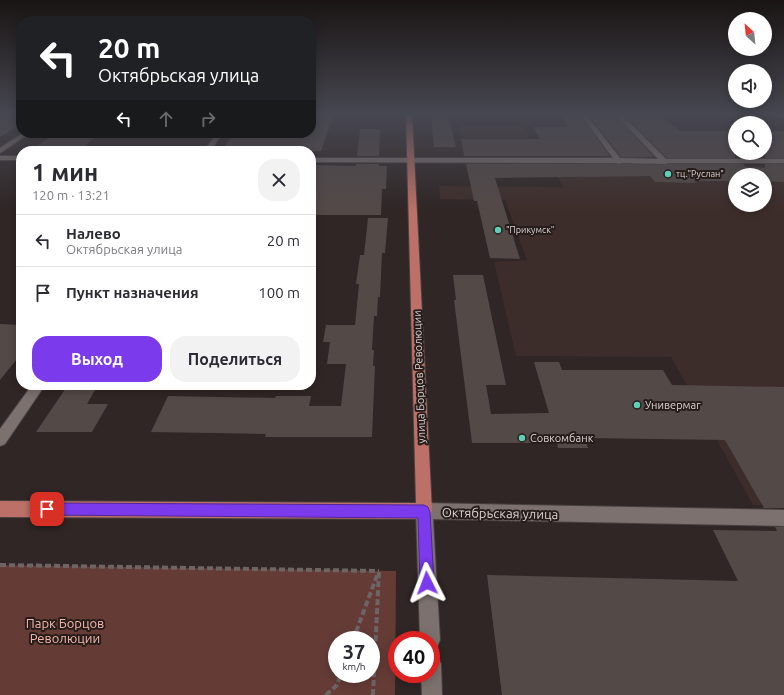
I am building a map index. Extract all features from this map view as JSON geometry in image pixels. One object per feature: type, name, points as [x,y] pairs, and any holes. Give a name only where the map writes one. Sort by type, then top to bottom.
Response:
[{"type":"main road","name":"улица Борцов Революции","points":[[410,146],[424,512]]},
{"type":"main road","name":"Октябрьская улица","points":[[0,509],[424,512]]},
{"type":"street","points":[[607,146],[619,162]]},
{"type":"street","points":[[650,146],[665,162]]},
{"type":"street","points":[[0,158],[16,158]]},
{"type":"street","points":[[316,160],[619,162],[784,161]]},
{"type":"street","points":[[0,440],[35,390]]},
{"type":"street","name":"Октябрьская улица","points":[[424,512],[784,518]]},
{"type":"street","name":"улица Борцов Революции","points":[[424,512],[430,631]]},
{"type":"street","points":[[432,683],[432,695]]},
{"type":"path","points":[[0,565],[379,571]]},
{"type":"path","points":[[356,631],[379,571]]},
{"type":"path","points":[[373,695],[379,571]]},
{"type":"path","points":[[326,695],[338,683]]},
{"type":"shaded area","points":[[463,146],[534,146],[535,149],[464,149]]},
{"type":"shaded area","points":[[552,166],[784,166],[784,506],[753,505],[671,357],[516,356],[494,262],[527,260],[505,200],[440,199],[439,186],[563,187]]},
{"type":"green space","name":"Парк Борцов Революции","points":[[0,565],[396,571],[396,631],[388,631],[388,683],[395,683],[395,695],[0,695]]},
{"type":"building","points":[[316,146],[323,146],[321,151],[316,151]]},
{"type":"building","points":[[358,146],[379,146],[379,156],[357,156]]},
{"type":"building","points":[[434,146],[456,147],[434,147]]},
{"type":"building","points":[[462,146],[603,146],[610,156],[464,156]]},
{"type":"building","points":[[613,146],[644,146],[654,157],[621,157]]},
{"type":"building","points":[[655,146],[728,146],[728,158],[667,158]]},
{"type":"building","points":[[772,146],[784,146],[784,158],[772,158]]},
{"type":"building","points":[[356,164],[379,164],[379,166],[387,166],[386,189],[382,189],[381,215],[316,215],[316,165],[356,166]]},
{"type":"building","points":[[466,164],[743,164],[746,167],[765,168],[728,168],[728,181],[694,181],[696,183],[655,182],[650,176],[495,178],[520,259],[490,258],[477,201],[474,201]]},
{"type":"building","points":[[765,164],[784,164],[784,182],[772,181],[772,168],[765,168]]},
{"type":"building","points":[[368,218],[388,218],[385,253],[382,253],[380,297],[378,297],[377,316],[374,316],[372,350],[374,350],[373,366],[375,366],[372,437],[265,437],[266,434],[151,432],[168,396],[275,398],[276,396],[311,396],[309,406],[341,406],[346,364],[327,364],[330,342],[323,342],[326,325],[355,325],[359,284],[356,284],[360,255],[364,255]]},
{"type":"building","points":[[453,275],[483,275],[506,385],[486,385],[491,414],[549,413],[534,362],[559,362],[562,370],[663,370],[672,385],[784,387],[784,508],[764,508],[725,440],[585,438],[588,448],[558,448],[557,443],[472,443],[454,300],[456,300]]},
{"type":"building","points":[[0,324],[16,325],[16,360],[0,380]]},
{"type":"building","points":[[65,390],[95,390],[87,404],[108,404],[92,432],[36,432]]},
{"type":"building","points":[[775,527],[784,527],[784,695],[502,695],[487,575],[738,581],[713,530],[777,531]]},
{"type":"place","name":"тц.\"Руслан\"","points":[[668,174]]},
{"type":"place","name":"\"Прикумск\"","points":[[498,230]]},
{"type":"place","name":"Универмаг","points":[[637,405]]},
{"type":"place","name":"Совкомбанк","points":[[522,438]]},
{"type":"route","points":[[47,509],[424,512],[427,583]]}]
